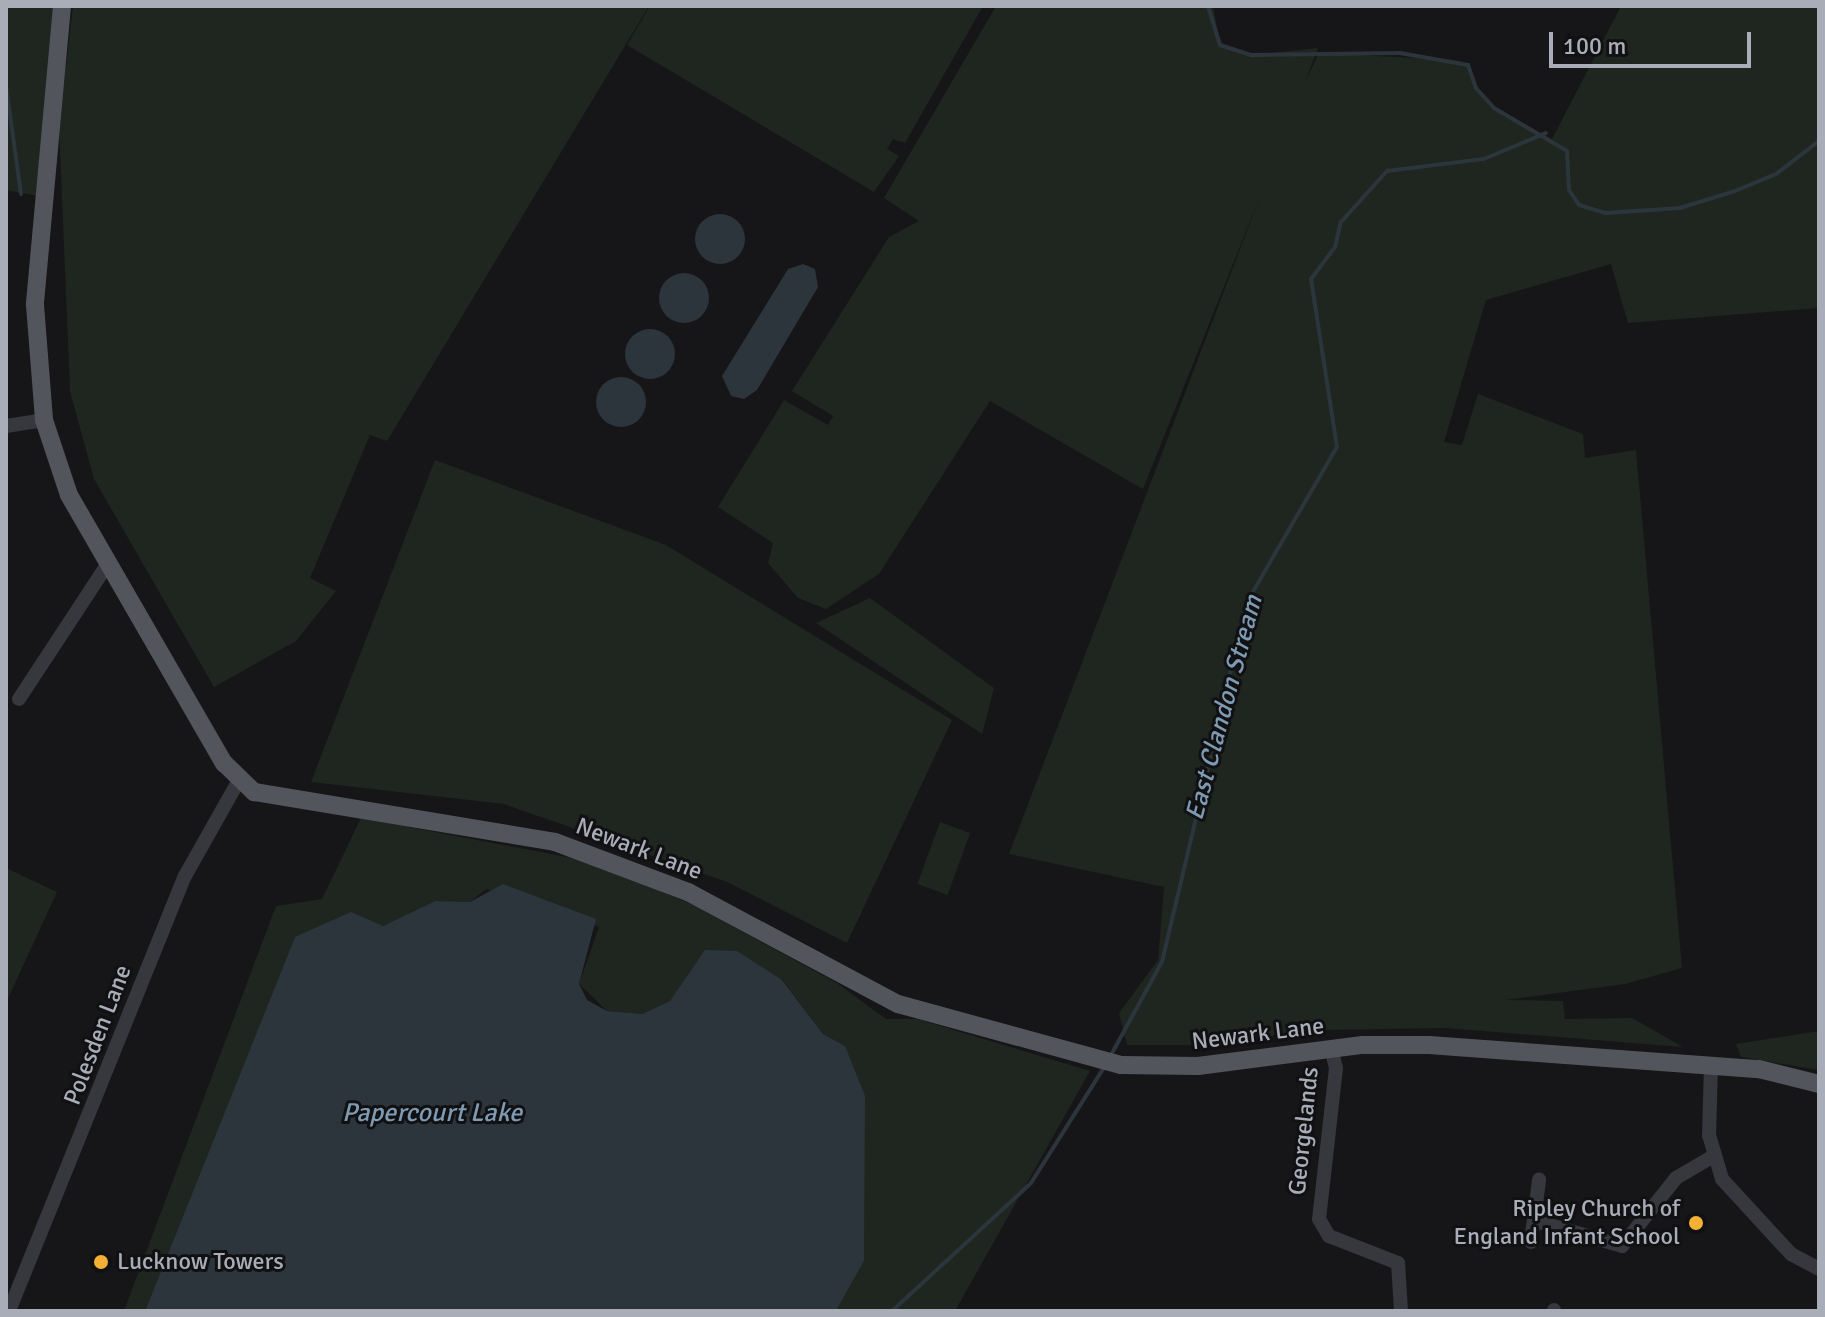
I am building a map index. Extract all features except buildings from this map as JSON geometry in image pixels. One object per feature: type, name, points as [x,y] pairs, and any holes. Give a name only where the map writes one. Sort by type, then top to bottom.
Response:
[{"type":"main road","points":[[62,6],[35,305],[44,420],[69,495],[239,780]]},
{"type":"main road","name":"Newark Lane","points":[[239,780],[276,798],[508,831],[601,857],[715,906],[898,1004],[1121,1065],[1198,1066],[1331,1048],[1429,1045],[1711,1065],[1819,1084]]},
{"type":"street","points":[[6,426],[44,420]]},
{"type":"street","points":[[19,699],[109,562]]},
{"type":"street","name":"Polesden Lane","points":[[9,1311],[185,876],[239,780]]},
{"type":"street","name":"Georgelands","points":[[1331,1048],[1336,1068],[1319,1219],[1329,1236],[1398,1263],[1401,1311]]},
{"type":"street","points":[[1711,1065],[1712,1157],[1735,1200],[1791,1254],[1819,1269]]},
{"type":"street","points":[[1536,1221],[1578,1229],[1614,1247],[1631,1241],[1676,1178],[1712,1157]]},
{"type":"street","points":[[1531,1242],[1539,1180]]},
{"type":"street","points":[[1575,1246],[1578,1229]]},
{"type":"shaded area","points":[[6,6],[56,6],[44,197],[6,190]]},
{"type":"shaded area","points":[[73,6],[649,6],[387,441],[370,435],[310,578],[336,591],[296,641],[214,687],[94,479],[70,391],[59,126]]},
{"type":"shaded area","points":[[650,6],[983,6],[905,143],[893,139],[887,149],[899,156],[874,192],[627,45]]},
{"type":"shaded area","points":[[996,6],[1213,6],[1220,45],[1251,55],[1318,48],[1305,82],[1319,53],[1455,60],[1468,65],[1476,88],[1494,108],[1552,139],[1621,6],[1819,6],[1819,308],[1628,323],[1611,264],[1486,300],[1444,442],[1462,445],[1478,394],[1583,434],[1585,458],[1636,450],[1682,968],[1625,984],[1505,1000],[1563,1001],[1565,1019],[1632,1018],[1683,1047],[1446,1028],[1320,1030],[1224,1045],[1127,1045],[1119,1013],[1158,960],[1164,887],[1009,854],[1261,194],[1143,489],[990,401],[879,574],[826,609],[798,598],[768,563],[773,543],[718,507],[784,400],[828,425],[833,416],[792,391],[889,237],[919,221],[884,198]]},
{"type":"shaded area","points":[[435,460],[666,545],[952,720],[847,943],[727,882],[504,804],[311,782]]},
{"type":"shaded area","points":[[870,598],[994,688],[982,734],[816,623]]},
{"type":"shaded area","points":[[361,818],[588,861],[691,904],[837,983],[886,1019],[917,1019],[1090,1071],[955,1311],[836,1311],[864,1261],[845,1046],[823,1034],[782,979],[670,1001],[642,1014],[607,1011],[579,984],[599,927],[486,889],[470,902],[435,901],[383,926],[295,937],[145,1311],[124,1311],[276,906],[322,899]]},
{"type":"shaded area","points":[[940,822],[970,833],[947,895],[917,884]]},
{"type":"shaded area","points":[[6,868],[57,892],[6,1003]]},
{"type":"shaded area","points":[[1819,1031],[1819,1070],[1741,1057],[1736,1044]]},
{"type":"water","points":[[720,214],[738,221],[745,239],[738,257],[720,264],[702,257],[695,239],[702,221]]},
{"type":"water","points":[[803,264],[815,269],[818,287],[757,390],[744,399],[731,396],[722,376],[788,269]]},
{"type":"water","points":[[684,273],[702,280],[709,298],[702,316],[684,323],[666,316],[659,298],[666,280]]},
{"type":"water","points":[[650,329],[668,336],[675,354],[668,372],[650,379],[632,372],[625,354],[632,336]]},
{"type":"water","points":[[621,377],[639,384],[646,402],[639,420],[621,427],[603,420],[596,402],[603,384]]},
{"type":"water","name":"Papercourt Lake","points":[[503,884],[596,919],[579,984],[587,1000],[607,1011],[642,1014],[670,1001],[705,950],[737,951],[782,980],[823,1034],[845,1046],[865,1096],[864,1261],[836,1311],[145,1311],[295,937],[351,912],[383,926],[435,901],[470,902]]},
{"type":"waterway","points":[[1208,6],[1220,45],[1251,55],[1400,53],[1468,65],[1476,88],[1494,108],[1567,151],[1569,190],[1579,205],[1606,213],[1680,208],[1735,191],[1776,174],[1819,141]]},
{"type":"waterway","points":[[6,86],[21,194]]},
{"type":"waterway","name":"East Clandon Stream","points":[[1111,1055],[1162,962],[1247,602],[1337,447],[1311,279],[1335,247],[1341,222],[1387,171],[1484,159],[1546,133]]},
{"type":"waterway","name":"East Clandon Stream","points":[[892,1311],[1031,1183],[1105,1066]]},
{"type":"place","name":"Ripley Church of England Infant School","points":[[1696,1223]]},
{"type":"place","name":"Lucknow Towers","points":[[101,1262]]}]
